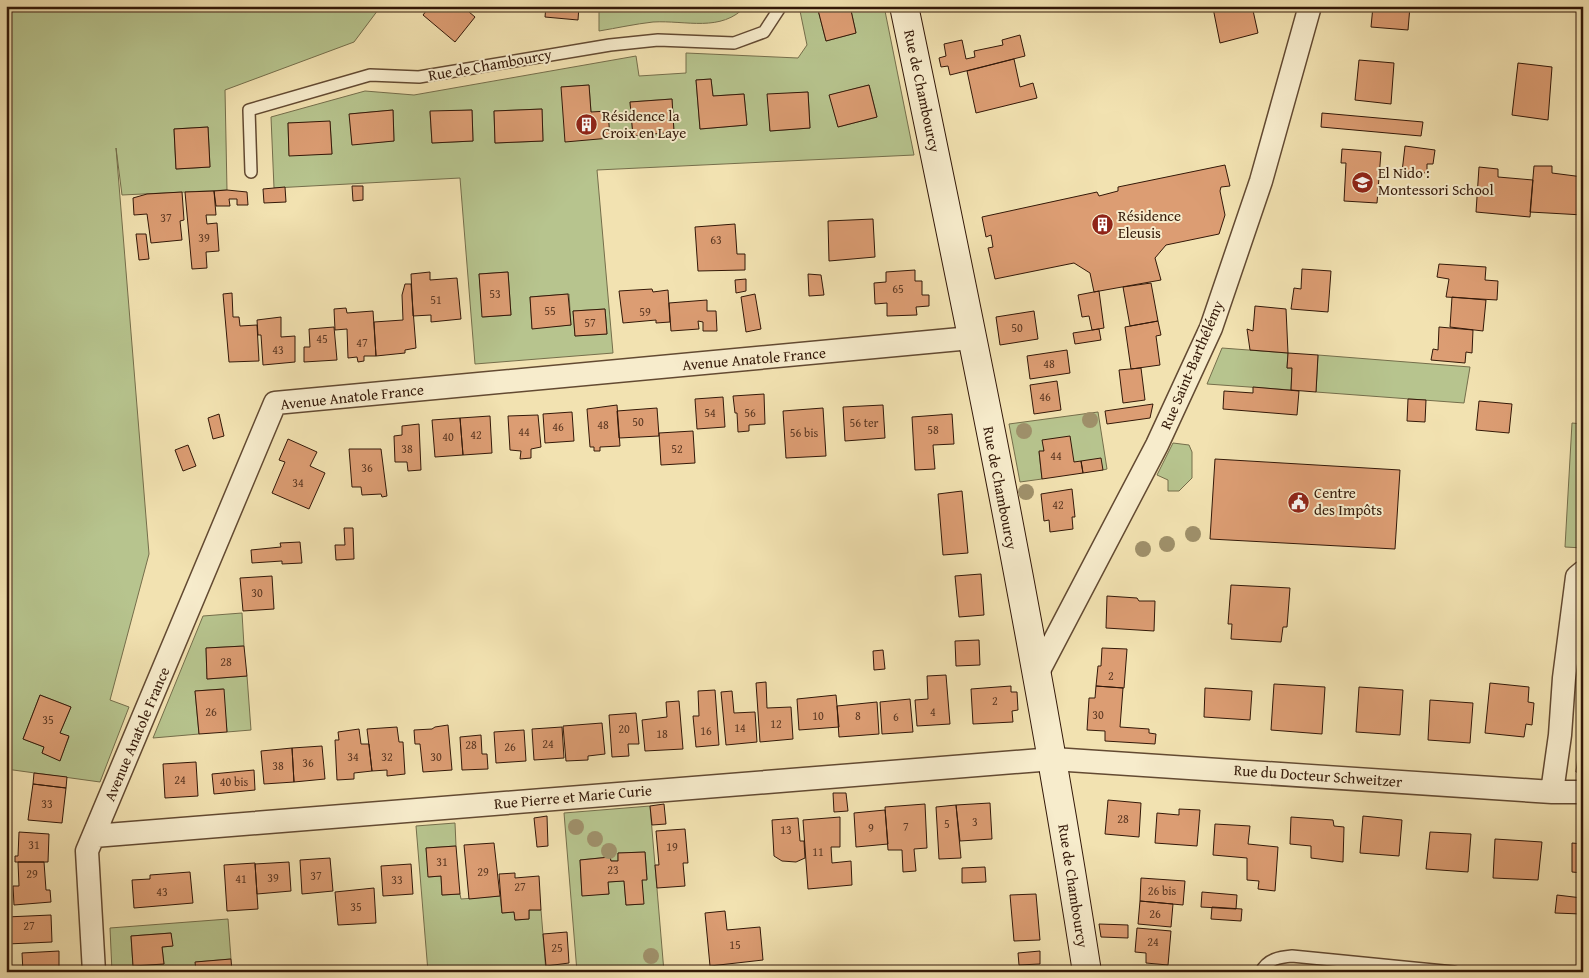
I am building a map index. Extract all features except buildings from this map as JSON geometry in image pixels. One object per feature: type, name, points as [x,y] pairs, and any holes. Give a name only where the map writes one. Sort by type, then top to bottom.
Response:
[{"type":"street","name":"Rue de Chambourcy","points":[[904,6],[965,300],[1053,759],[1086,972]]},
{"type":"street","name":"Rue Saint-Barthélémy","points":[[1036,676],[1157,445],[1211,328],[1261,181],[1310,6]]},
{"type":"street","name":"Avenue Anatole France","points":[[94,972],[88,851],[275,403],[972,338]]},
{"type":"street","points":[[1552,792],[1560,735],[1564,678],[1578,577],[1583,572]]},
{"type":"street","name":"Rue Pierre et Marie Curie","points":[[94,836],[1053,759]]},
{"type":"street","name":"Rue du Docteur Schweitzer","points":[[1053,759],[1552,792],[1583,792]]},
{"type":"lane","name":"Rue de Chambourcy","points":[[251,172],[249,110],[370,75],[419,78],[610,45],[658,40],[734,43],[764,32],[781,6]]},
{"type":"lane","points":[[1261,972],[1263,967],[1276,958],[1292,956],[1367,968],[1454,972]]},
{"type":"green space","points":[[6,6],[381,6],[354,42],[225,90],[227,190],[122,195],[116,148],[149,554],[110,700],[129,707],[100,782],[6,769]],"holes":[[[208,127],[210,167],[176,169],[174,129]],[[40,695],[71,707],[60,733],[69,737],[60,760],[42,753],[44,747],[23,739]]]},
{"type":"green space","points":[[599,6],[746,6],[726,20],[702,23],[653,22],[599,31]]},
{"type":"green space","points":[[799,6],[817,6],[826,41],[856,33],[850,6],[884,6],[914,155],[597,170],[613,353],[475,364],[460,178],[274,188],[271,117],[365,91],[414,95],[636,56],[639,76],[686,73],[686,53],[798,58],[807,45]],"holes":[[[711,79],[713,96],[744,94],[747,125],[700,129],[696,80]],[[589,85],[591,112],[561,87]],[[869,85],[877,117],[838,127],[830,95]],[[808,92],[810,128],[770,131],[768,95]],[[672,99],[674,132],[633,135],[630,102]],[[542,109],[543,141],[495,143],[494,111]],[[393,110],[394,141],[352,144],[350,114]],[[472,110],[473,141],[432,143],[430,112]],[[330,122],[332,154],[289,155],[288,123]],[[508,272],[511,315],[483,317],[479,274]],[[569,294],[571,325],[532,328],[530,297]],[[605,309],[607,334],[575,336],[573,311]]]},
{"type":"green space","points":[[1222,348],[1288,353],[1287,368],[1292,368],[1291,390],[1207,384]]},
{"type":"green space","points":[[1318,355],[1470,367],[1464,403],[1316,392]]},
{"type":"green space","points":[[1098,412],[1107,469],[1103,470],[1074,462],[1043,440],[1044,451],[1039,452],[1042,479],[1020,482],[1009,424]]},
{"type":"green space","points":[[1572,423],[1583,424],[1583,548],[1565,547]]},
{"type":"green space","points":[[1173,443],[1189,445],[1192,452],[1192,478],[1179,491],[1168,491],[1168,480],[1157,475]]},
{"type":"green space","points":[[242,613],[244,646],[206,648],[207,679],[247,676],[251,730],[227,732],[223,689],[195,691],[199,734],[153,738],[203,616]]},
{"type":"green space","points":[[650,806],[664,972],[577,972],[564,813]],"holes":[[[645,852],[647,879],[642,880],[643,904],[626,905],[624,881],[608,882],[609,894],[582,895],[580,860],[610,857],[611,861],[618,861],[618,853]]]},
{"type":"green space","points":[[455,823],[456,846],[426,848],[429,877],[441,876],[442,895],[460,894],[461,899],[500,896],[502,913],[514,912],[515,920],[529,919],[529,910],[541,910],[546,972],[428,972],[416,826]]},
{"type":"green space","points":[[228,919],[231,959],[196,962],[196,972],[112,972],[110,928]],"holes":[[[171,933],[172,946],[162,947],[164,964],[133,966],[131,936]]]},
{"type":"place","name":"Résidence la Croix en Laye","points":[[586,125]]},
{"type":"place","name":"El Nido : Montessori School","points":[[1362,182]]},
{"type":"place","name":"Résidence Eleusis","points":[[1102,225]]},
{"type":"place","name":"Centre des Impôts","points":[[1298,502]]}]
